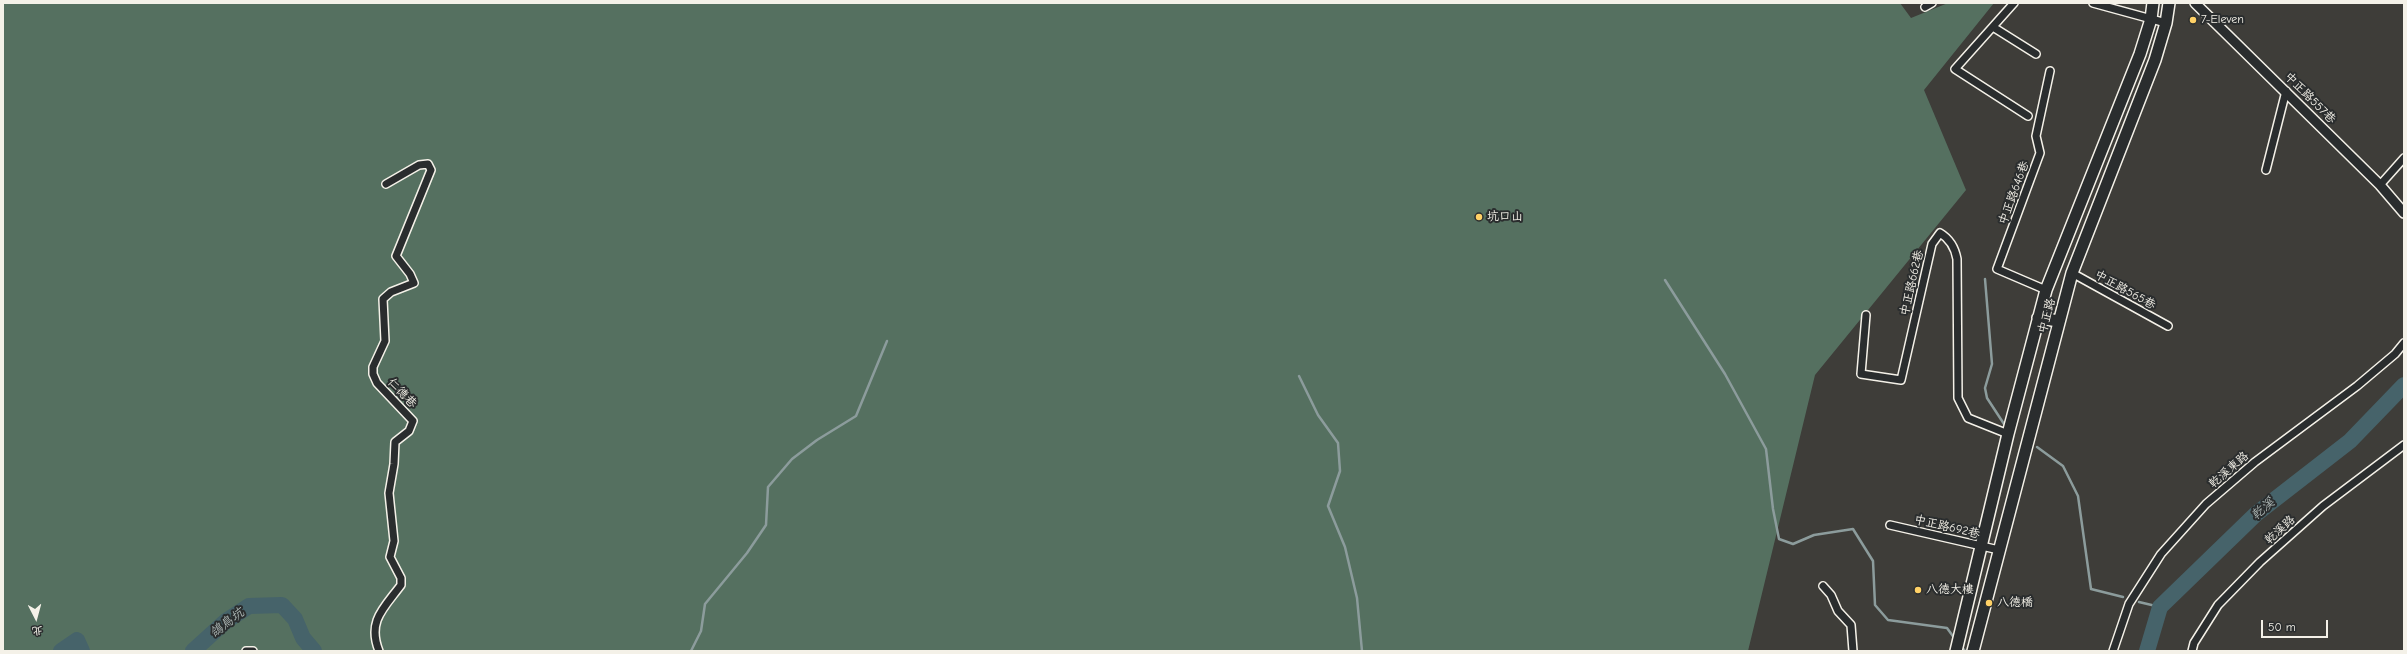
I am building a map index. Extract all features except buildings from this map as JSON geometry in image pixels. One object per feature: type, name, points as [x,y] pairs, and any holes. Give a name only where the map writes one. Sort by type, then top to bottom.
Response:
[{"type":"main road","name":"中正路","points":[[1956,651],[1980,546],[2046,290],[2140,54],[2151,19],[2152,3]]},
{"type":"main road","name":"中正路","points":[[1974,647],[2072,273],[2155,60],[2166,23],[2169,3]]},
{"type":"main road","points":[[2038,318],[2059,322]]},
{"type":"street","points":[[1925,7],[1932,3]]},
{"type":"street","points":[[2014,3],[1955,69],[2028,116]]},
{"type":"street","points":[[2093,3],[2166,23]]},
{"type":"street","name":"中正路557巷","points":[[2194,3],[2286,91],[2380,185],[2404,213]]},
{"type":"street","points":[[1993,27],[2036,54]]},
{"type":"street","name":"中正路646巷","points":[[2046,290],[1997,269],[2040,153],[2036,136],[2050,71]]},
{"type":"street","points":[[2266,170],[2286,91]]},
{"type":"street","points":[[2380,185],[2404,158]]},
{"type":"street","name":"仁德巷","points":[[379,651],[374,635],[376,619],[401,584],[401,578],[390,557],[394,541],[389,493],[394,464],[395,442],[409,431],[413,420],[377,383],[373,367],[384,341],[383,299],[391,292],[414,284],[410,274],[396,256],[431,170],[428,164],[419,165],[386,184]]},
{"type":"street","name":"中正路662巷","points":[[1866,315],[1861,374],[1901,380],[1932,244],[1940,233],[1947,237],[1956,250],[1957,259],[1958,398],[1968,418],[2008,434]]},
{"type":"street","name":"中正路565巷","points":[[2072,273],[2168,326]]},
{"type":"street","name":"乾溪東路","points":[[2113,651],[2129,604],[2161,554],[2206,504],[2254,462],[2357,386],[2395,354],[2404,343]]},
{"type":"street","name":"乾溪路","points":[[2192,651],[2194,644],[2218,605],[2260,562],[2323,506],[2404,445]]},
{"type":"street","name":"中正路692巷","points":[[1890,525],[1999,550]]},
{"type":"street","points":[[1823,586],[1831,594],[1838,611],[1851,625],[1853,651]]},
{"type":"street","points":[[246,651],[253,651]]},
{"type":"green space","points":[[3,3],[1900,3],[1911,18],[1948,3],[1994,3],[1924,90],[1966,190],[1815,375],[1748,651],[3,651]]},
{"type":"waterway","points":[[1985,279],[1992,364],[1985,388],[1987,398],[2004,424]]},
{"type":"waterway","points":[[1665,280],[1725,374],[1766,449],[1773,509],[1779,539],[1793,544],[1814,535],[1853,529],[1873,561],[1875,605],[1888,620],[1947,628],[1955,639]]},
{"type":"waterway","points":[[691,651],[701,631],[705,604],[747,553],[766,525],[768,487],[792,459],[817,440],[856,416],[887,341]]},
{"type":"waterway","points":[[1299,376],[1318,415],[1338,443],[1340,471],[1328,506],[1345,547],[1357,598],[1362,651]]},
{"type":"waterway","name":"乾溪","points":[[2147,651],[2160,607],[2256,514],[2350,441],[2404,385]]},
{"type":"waterway","points":[[2037,447],[2063,466],[2078,496],[2091,589],[2123,597]]},
{"type":"waterway","points":[[2139,602],[2160,607]]},
{"type":"waterway","name":"鴿鳥坑","points":[[193,651],[226,621],[249,606],[282,605],[295,619],[303,638],[314,651]]},
{"type":"waterway","name":"鴿鳥坑","points":[[61,651],[77,640],[82,651]]},
{"type":"waterway","points":[[1961,646],[1965,651]]},
{"type":"place","name":"7-Eleven","points":[[2193,20]]},
{"type":"place","name":"坑口山","points":[[1479,217]]},
{"type":"place","name":"八德大樓","points":[[1918,590]]},
{"type":"place","name":"八德橋","points":[[1989,603]]}]
